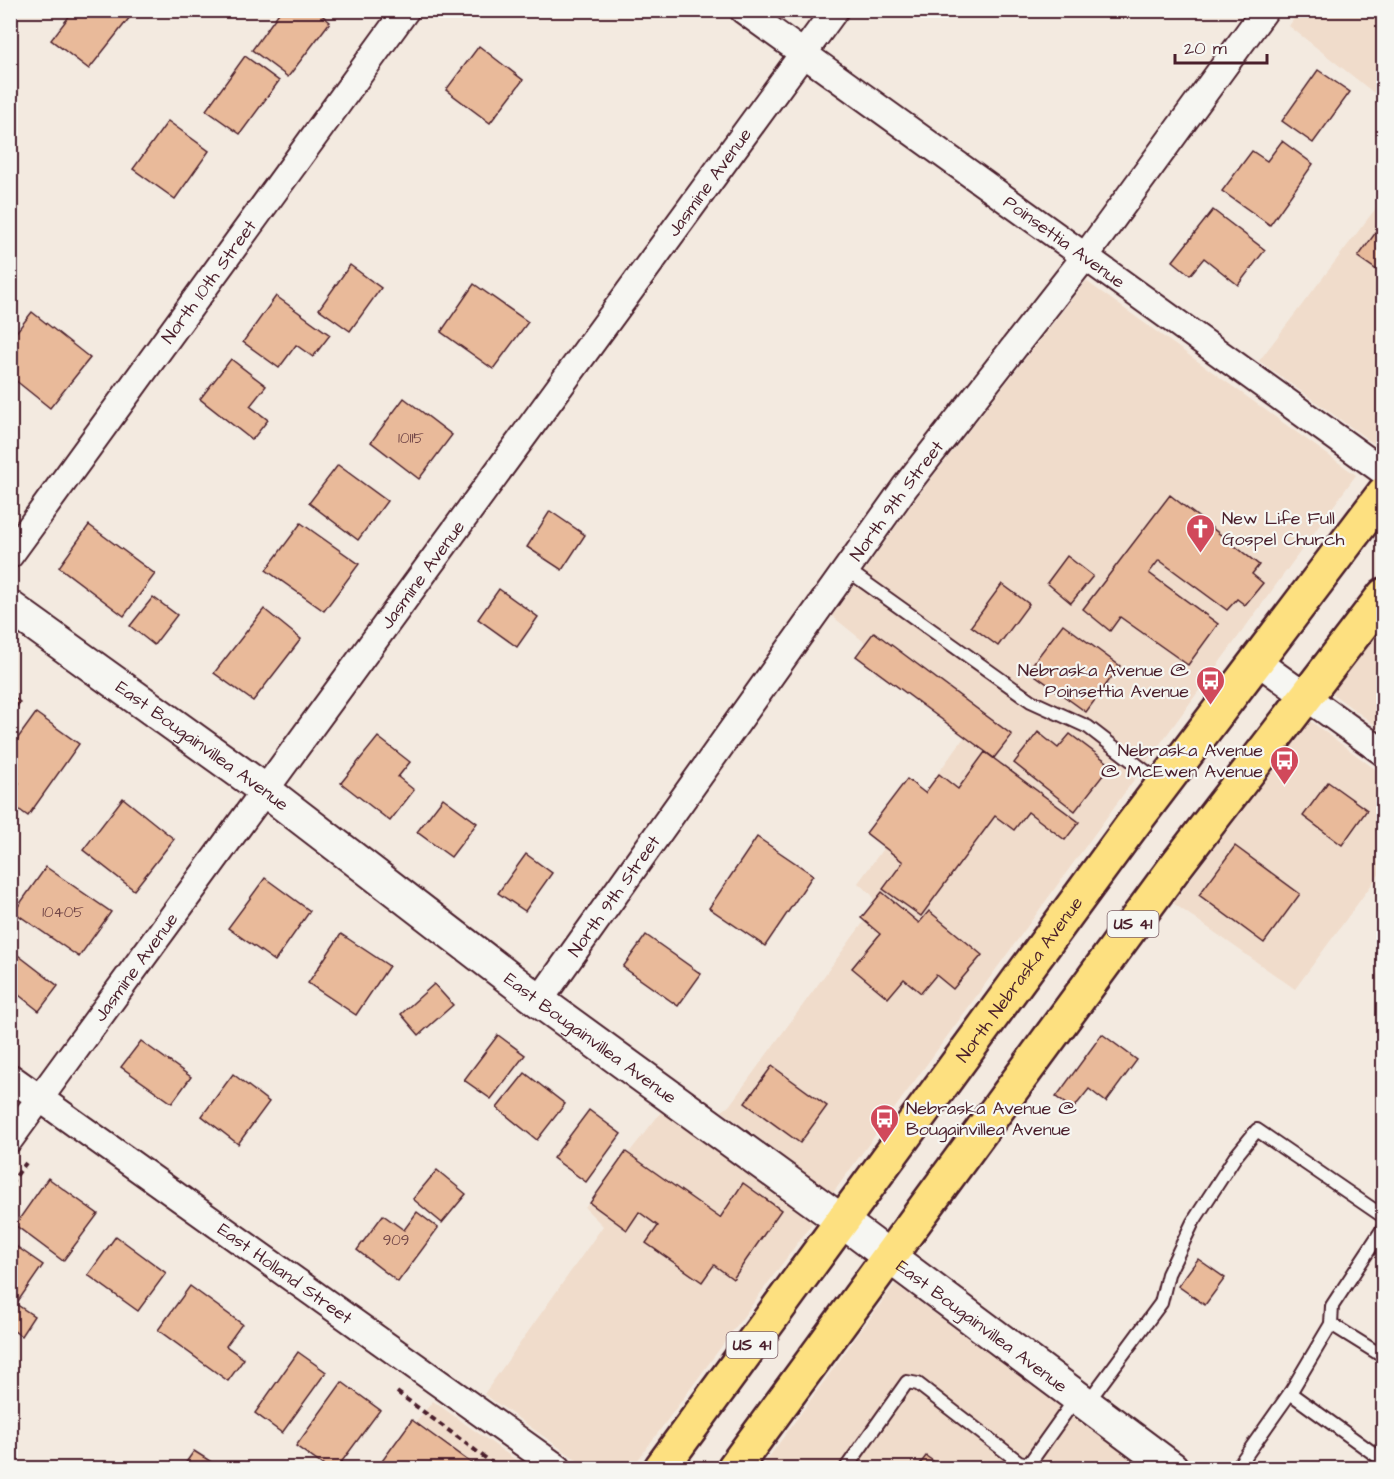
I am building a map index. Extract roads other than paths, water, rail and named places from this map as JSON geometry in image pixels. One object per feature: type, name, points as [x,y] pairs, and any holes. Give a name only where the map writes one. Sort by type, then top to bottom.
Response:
[{"type":"main road","name":"North Nebraska Avenue","points":[[661,1468],[1163,784],[1258,662],[1383,493]]},
{"type":"main road","name":"US 41","points":[[734,1468],[1175,867],[1383,595]]},
{"type":"street","name":"North 10th Street","points":[[10,555],[406,10]]},
{"type":"street","name":"Poinsettia Avenue","points":[[743,10],[1383,472]]},
{"type":"street","name":"Jasmine Avenue","points":[[10,1139],[835,10]]},
{"type":"street","name":"North 9th Street","points":[[539,1001],[904,488],[1084,258],[1265,10]]},
{"type":"street","name":"East Bougainvillea Avenue","points":[[10,607],[266,791],[539,1001],[843,1222],[1172,1468]]},
{"type":"street","points":[[1258,662],[1383,753]]},
{"type":"street","name":"East Holland Street","points":[[10,1077],[534,1457],[558,1468]]},
{"type":"lane","points":[[846,569],[1031,701],[1088,726],[1163,784]]},
{"type":"lane","points":[[846,1468],[907,1382],[918,1384],[1019,1462],[1029,1464],[1161,1303],[1168,1274],[1193,1222],[1235,1157],[1257,1130],[1293,1152],[1383,1217]]},
{"type":"lane","points":[[1237,1468],[1290,1393],[1330,1324],[1332,1306],[1383,1227]]},
{"type":"lane","points":[[1330,1324],[1383,1358]]},
{"type":"lane","points":[[1290,1393],[1383,1461]]},
{"type":"place","name":"New Life Full Gospel Church","points":[[1201,554]]},
{"type":"place","name":"Nebraska Avenue @ Poinsettia Avenue","points":[[1210,706]]},
{"type":"place","name":"Nebraska Avenue @ McEwen Avenue","points":[[1284,786]]},
{"type":"place","name":"Nebraska Avenue @ Bougainvillea Avenue","points":[[885,1144]]}]
